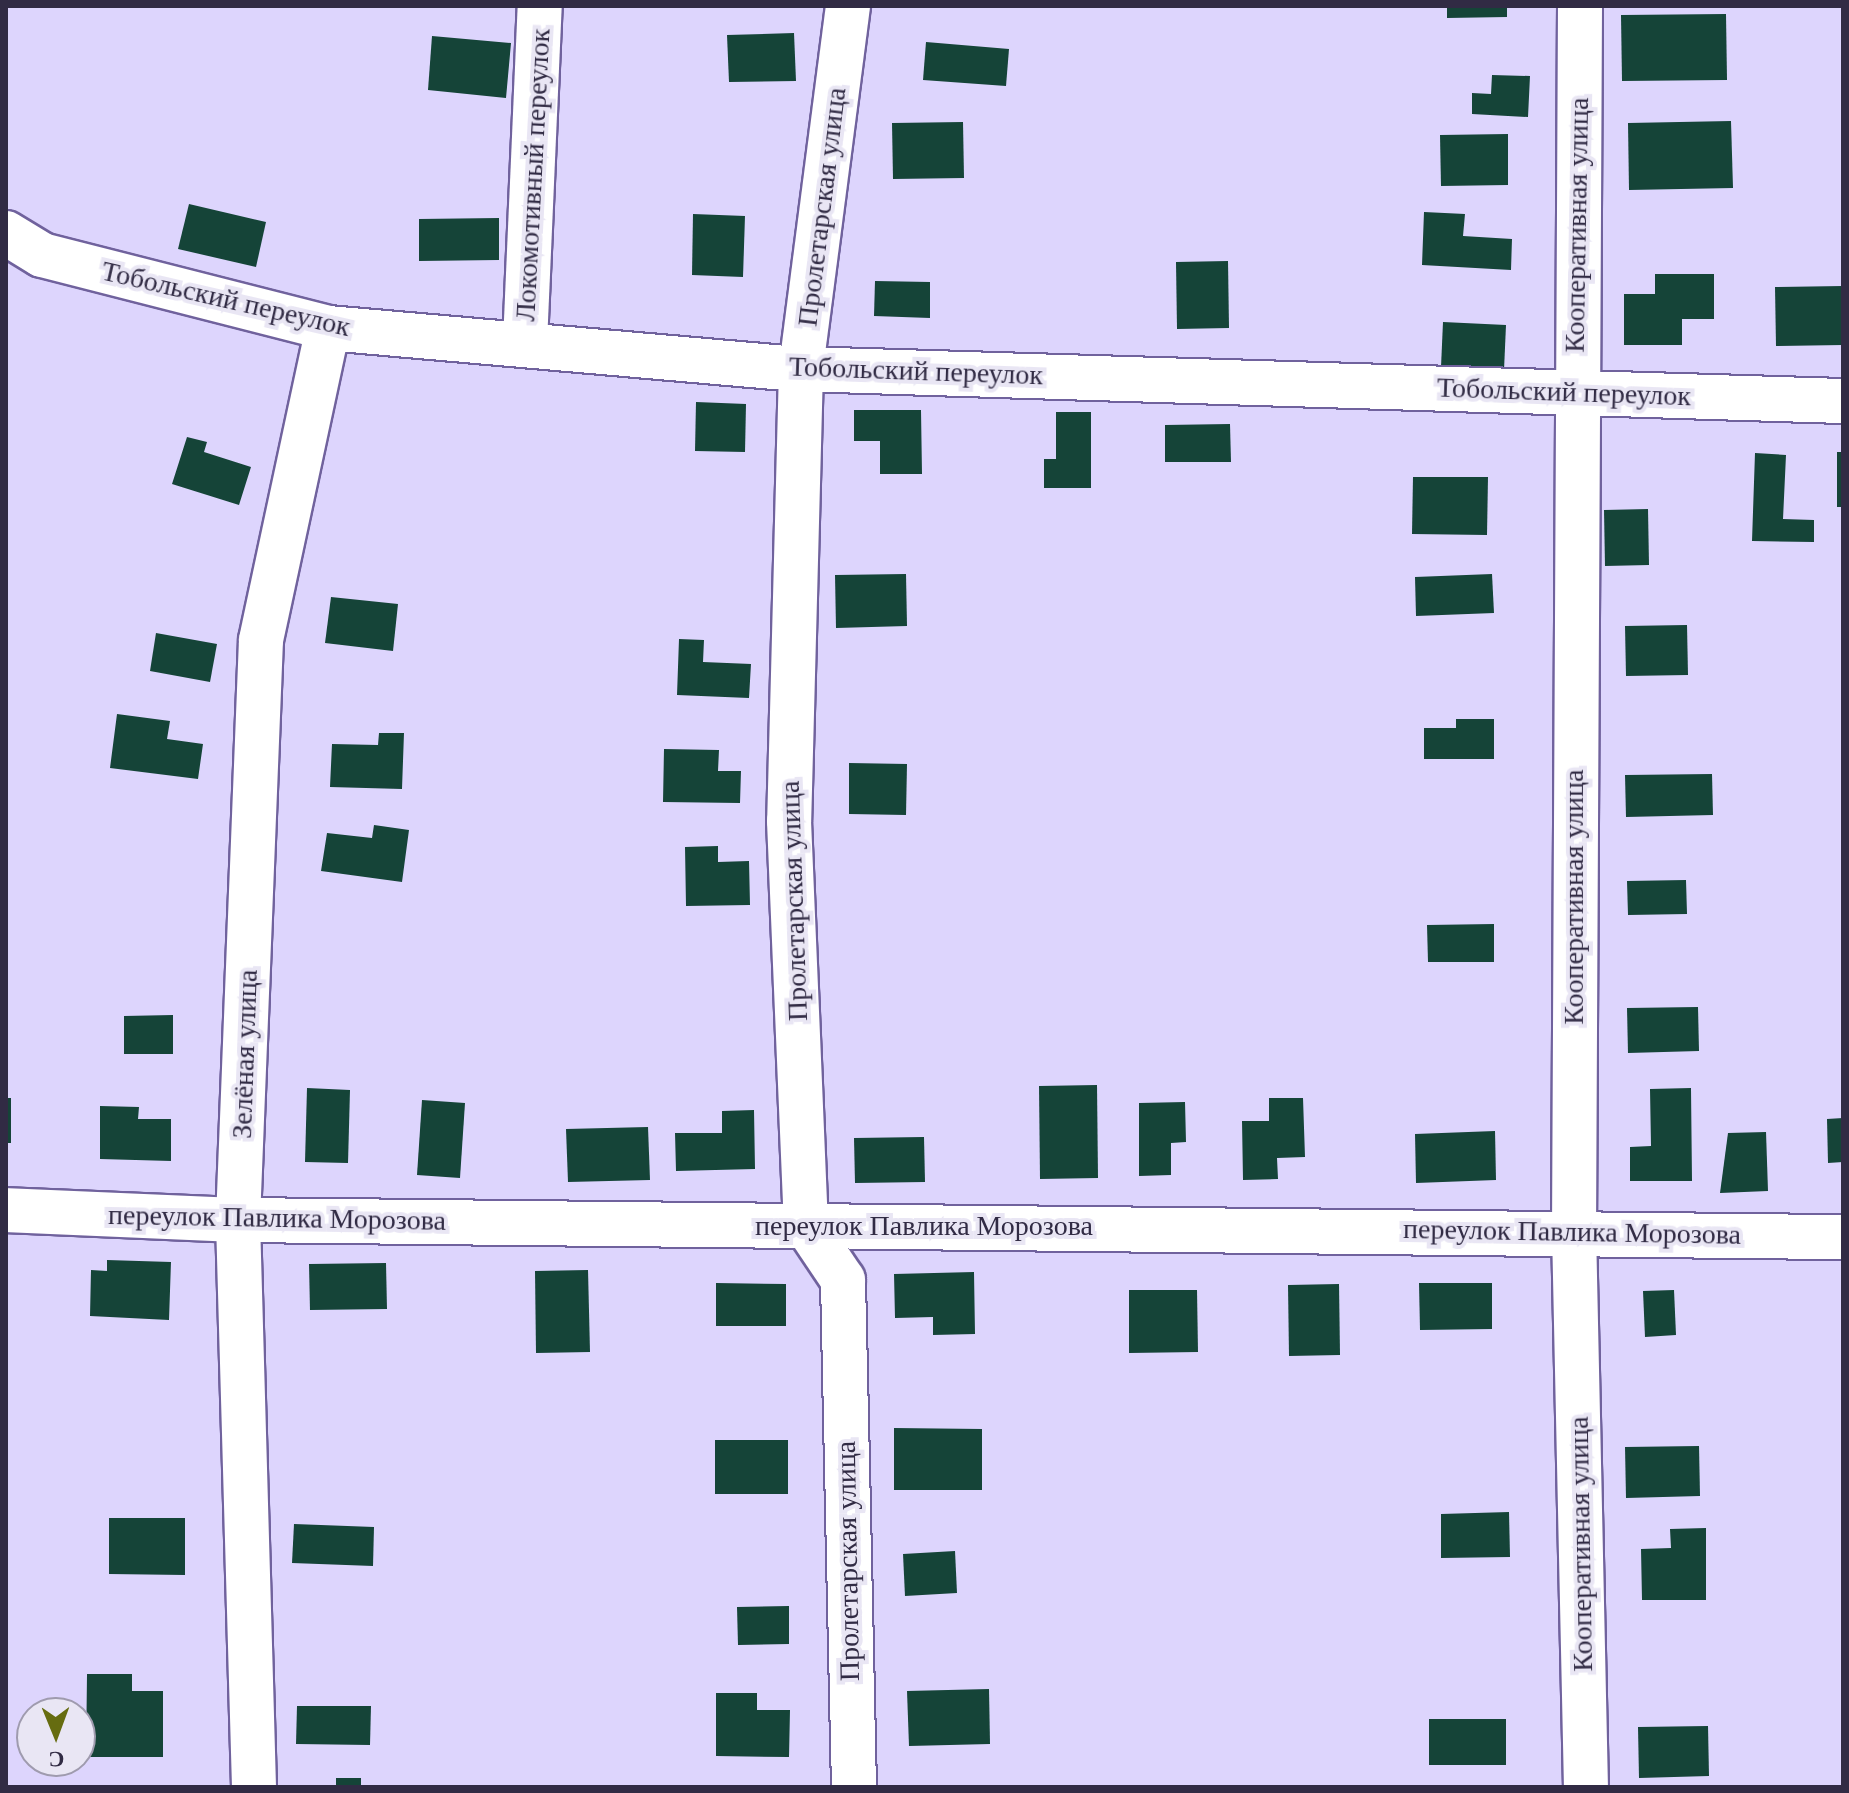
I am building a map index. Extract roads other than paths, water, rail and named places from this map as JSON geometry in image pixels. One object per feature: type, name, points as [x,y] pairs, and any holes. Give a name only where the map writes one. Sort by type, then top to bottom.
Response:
[{"type":"street","name":"Локомотивный переулок","points":[[525,343],[540,6]]},
{"type":"street","name":"Пролетарская улица","points":[[848,6],[801,369],[789,821],[806,1225],[843,1280],[854,1787]]},
{"type":"street","name":"Кооперативная улица","points":[[1580,6],[1575,392],[1574,1230],[1586,1787]]},
{"type":"street","name":"Тобольский переулок","points":[[6,233],[42,255],[328,328],[801,369],[1843,401]]},
{"type":"street","name":"Зелёная улица","points":[[254,1787],[238,1220],[261,640],[328,328]]},
{"type":"street","name":"переулок Павлика Морозова","points":[[6,1210],[238,1220],[1574,1230],[1843,1237]]}]
